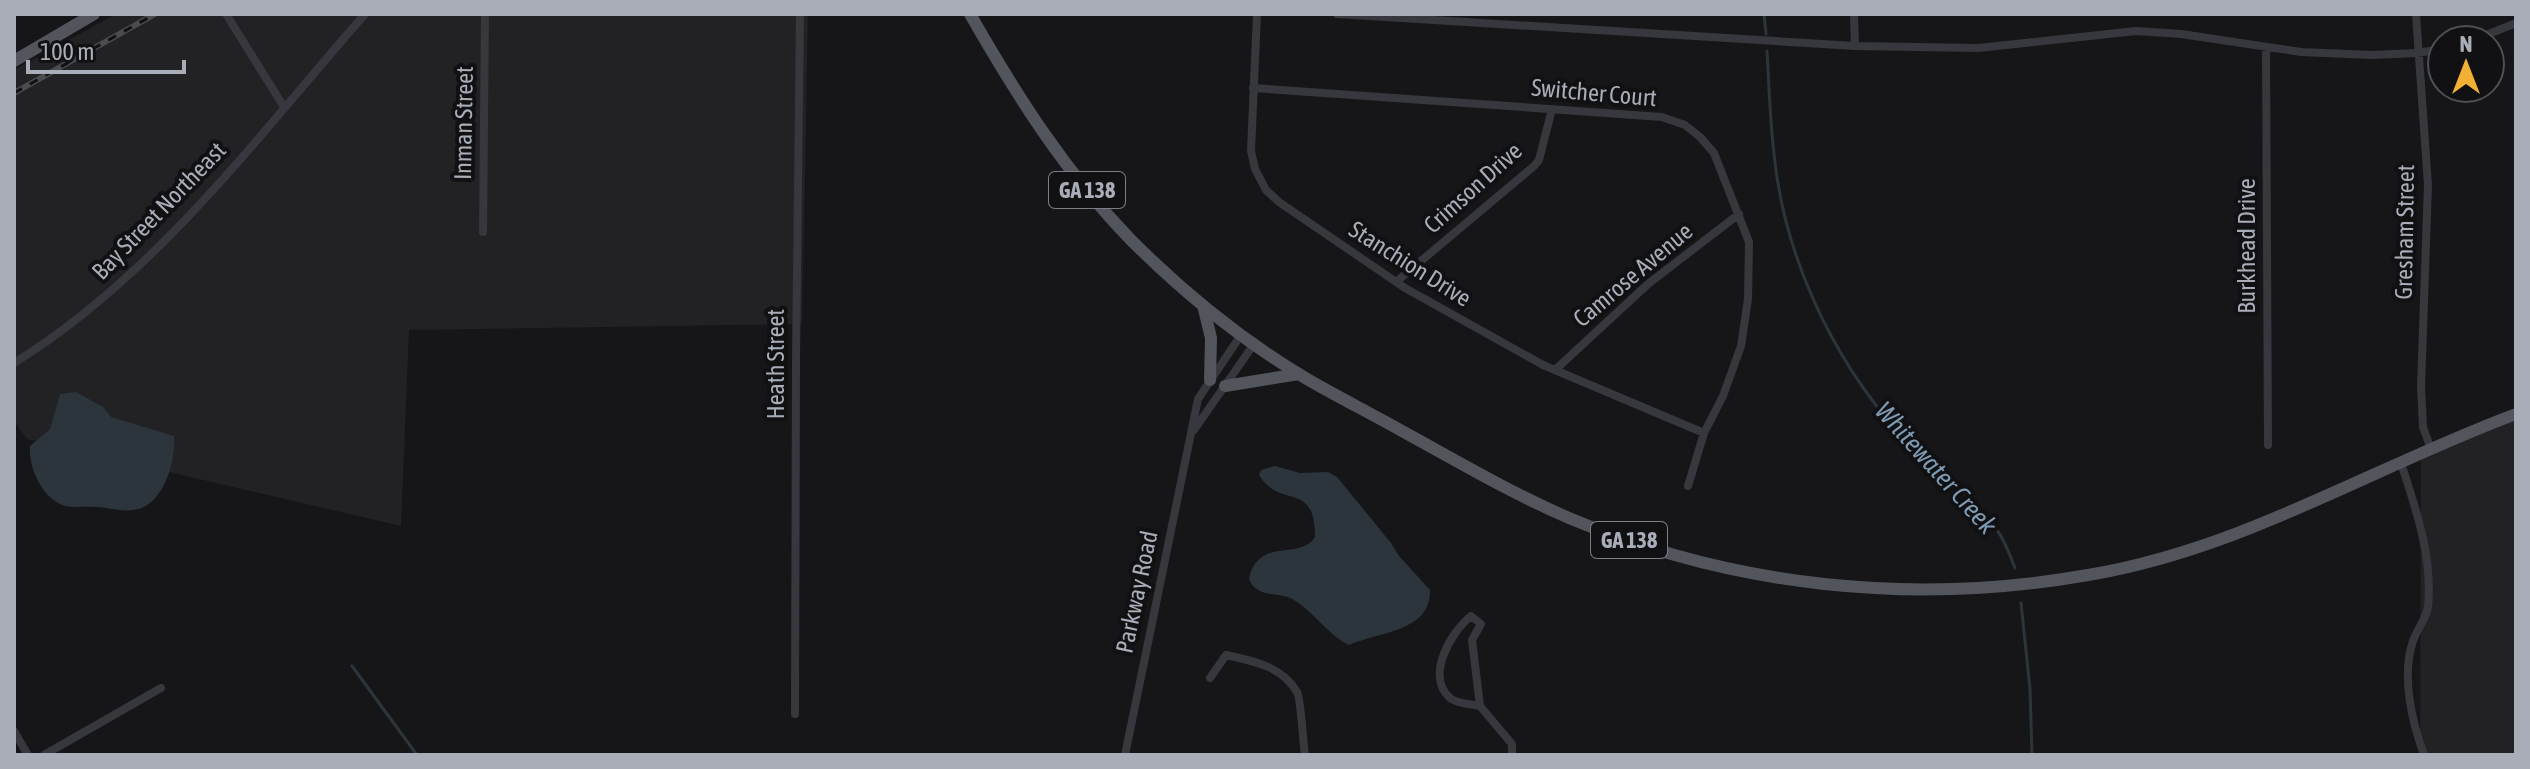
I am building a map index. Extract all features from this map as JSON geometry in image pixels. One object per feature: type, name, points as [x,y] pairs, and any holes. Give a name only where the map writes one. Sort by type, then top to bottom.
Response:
[{"type":"main road","points":[[14,61],[94,14]]},
{"type":"main road","name":"GA 138","points":[[970,14],[1018,97],[1067,165],[1131,239],[1241,335],[1299,374],[1508,489],[1609,534],[1684,558],[1807,583],[1870,589],[1949,590],[2016,586],[2090,575],[2151,562],[2222,541],[2516,414]]},
{"type":"main road","points":[[1203,305],[1211,338],[1210,380]]},
{"type":"main road","points":[[1225,386],[1299,374]]},
{"type":"street","points":[[226,14],[284,107]]},
{"type":"street","name":"Bay Street Northeast","points":[[14,363],[100,300],[162,244],[365,14]]},
{"type":"street","name":"Inman Street","points":[[483,232],[485,14]]},
{"type":"street","name":"Heath Street","points":[[795,714],[800,14]]},
{"type":"street","name":"Stanchion Drive","points":[[1257,14],[1251,151],[1255,169],[1266,190],[1298,216],[1396,282],[1555,370],[1704,433]]},
{"type":"street","points":[[1337,14],[1855,46],[1979,48],[2136,31],[2181,34],[2266,47],[2371,55],[2426,52]]},
{"type":"street","points":[[1854,14],[1855,46]]},
{"type":"street","name":"Gresham Street","points":[[2416,14],[2428,185],[2421,387],[2423,427],[2431,449]]},
{"type":"street","name":"Burkhead Drive","points":[[2266,47],[2268,445]]},
{"type":"street","name":"Switcher Court","points":[[1253,88],[1662,117],[1685,125],[1700,137],[1714,153],[1739,214],[1749,242],[1751,264],[1741,346],[1723,396],[1704,433],[1688,486]]},
{"type":"street","name":"Crimson Drive","points":[[1396,282],[1534,166],[1539,160],[1552,109]]},
{"type":"street","name":"Camrose Avenue","points":[[1555,370],[1648,284],[1739,214]]},
{"type":"street","name":"Parkway Road","points":[[1125,755],[1198,399],[1241,335]]},
{"type":"street","name":"Parkway Road","points":[[1188,437],[1254,344]]},
{"type":"street","points":[[2401,463],[2420,522],[2428,576],[2428,610],[2413,642],[2408,668],[2414,727],[2424,755]]},
{"type":"street","points":[[1480,706],[1452,700],[1444,690],[1439,669],[1462,623],[1471,616],[1481,624],[1472,640],[1480,706],[1512,744],[1512,755]]},
{"type":"street","points":[[1210,678],[1226,655],[1261,662],[1276,670],[1298,694],[1305,755]]},
{"type":"street","points":[[44,755],[161,688]]},
{"type":"street","points":[[14,731],[28,755]]},
{"type":"shaded area","points":[[116,14],[808,14],[802,324],[409,330],[401,526],[27,439],[14,421],[14,70]]},
{"type":"shaded area","points":[[76,392],[103,407],[111,417],[174,436],[173,458],[166,482],[152,501],[143,507],[128,510],[65,506],[50,497],[38,481],[31,463],[30,446],[50,429],[60,394]]},
{"type":"shaded area","points":[[2516,415],[2516,755],[2420,755],[2421,451]]},
{"type":"shaded area","points":[[1275,466],[1300,473],[1328,472],[1337,477],[1430,590],[1428,604],[1422,614],[1402,628],[1349,645],[1294,600],[1263,592],[1253,585],[1249,579],[1261,558],[1270,553],[1300,548],[1315,537],[1313,519],[1303,501],[1277,491],[1259,475],[1261,470]]},
{"type":"waterway","name":"Whitewater Creek","points":[[1764,14],[1766,34]]},
{"type":"waterway","name":"Whitewater Creek","points":[[1767,51],[1779,192],[1800,266],[1815,302],[1852,371],[1874,402],[1898,432],[1987,516],[2015,568]]},
{"type":"waterway","name":"Whitewater Creek","points":[[2021,603],[2030,689],[2032,755]]},
{"type":"waterway","points":[[352,666],[417,755]]},
{"type":"railway","points":[[14,93],[155,14]]}]
